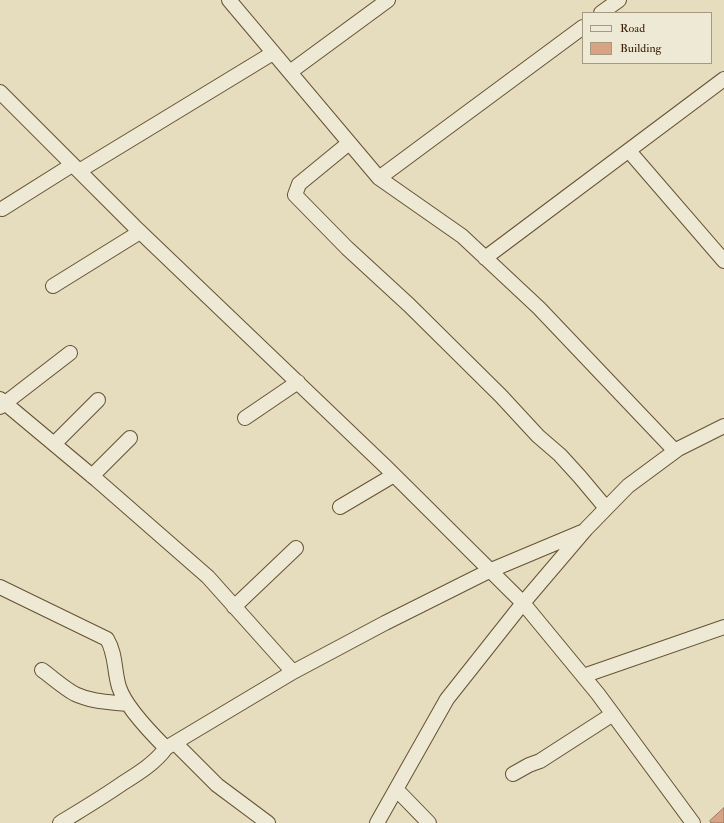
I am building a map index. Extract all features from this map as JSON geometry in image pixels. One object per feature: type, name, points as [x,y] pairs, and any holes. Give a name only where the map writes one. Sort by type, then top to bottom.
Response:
[{"type":"street","points":[[229,0],[379,178],[462,236],[539,308],[675,451]]},
{"type":"street","points":[[290,72],[388,0]]},
{"type":"street","points":[[602,12],[619,0]]},
{"type":"street","points":[[379,178],[582,28]]},
{"type":"street","points":[[2,209],[273,52]]},
{"type":"street","points":[[485,258],[629,152],[724,79]]},
{"type":"street","points":[[2,97],[140,232],[394,475],[489,571],[523,602],[613,714],[693,823]]},
{"type":"street","points":[[349,143],[299,184],[295,195],[347,248],[409,305],[501,396],[538,436],[560,455],[580,476],[606,508]]},
{"type":"street","points":[[629,152],[724,261]]},
{"type":"street","points":[[53,286],[140,232]]},
{"type":"street","points":[[70,353],[1,403],[54,444],[208,577],[293,672]]},
{"type":"street","points":[[245,418],[298,382]]},
{"type":"street","points":[[54,444],[98,400]]},
{"type":"street","points":[[377,823],[447,699],[523,602],[585,530],[628,486],[675,451],[724,426]]},
{"type":"street","points":[[92,476],[130,438]]},
{"type":"street","points":[[340,507],[394,475]]},
{"type":"street","points":[[60,823],[139,774],[171,746],[293,672],[385,623],[489,571],[585,530]]},
{"type":"street","points":[[234,607],[296,548]]},
{"type":"street","points":[[0,587],[107,640],[112,647],[118,686],[122,696],[149,731],[171,746],[217,785],[268,823]]},
{"type":"street","points":[[583,676],[724,627]]},
{"type":"street","points":[[42,670],[74,693],[86,698],[95,701],[127,704]]},
{"type":"street","points":[[513,774],[540,761],[613,714]]},
{"type":"street","points":[[396,789],[429,823]]},
{"type":"building","points":[[724,808],[724,823],[711,823],[710,821]]}]
